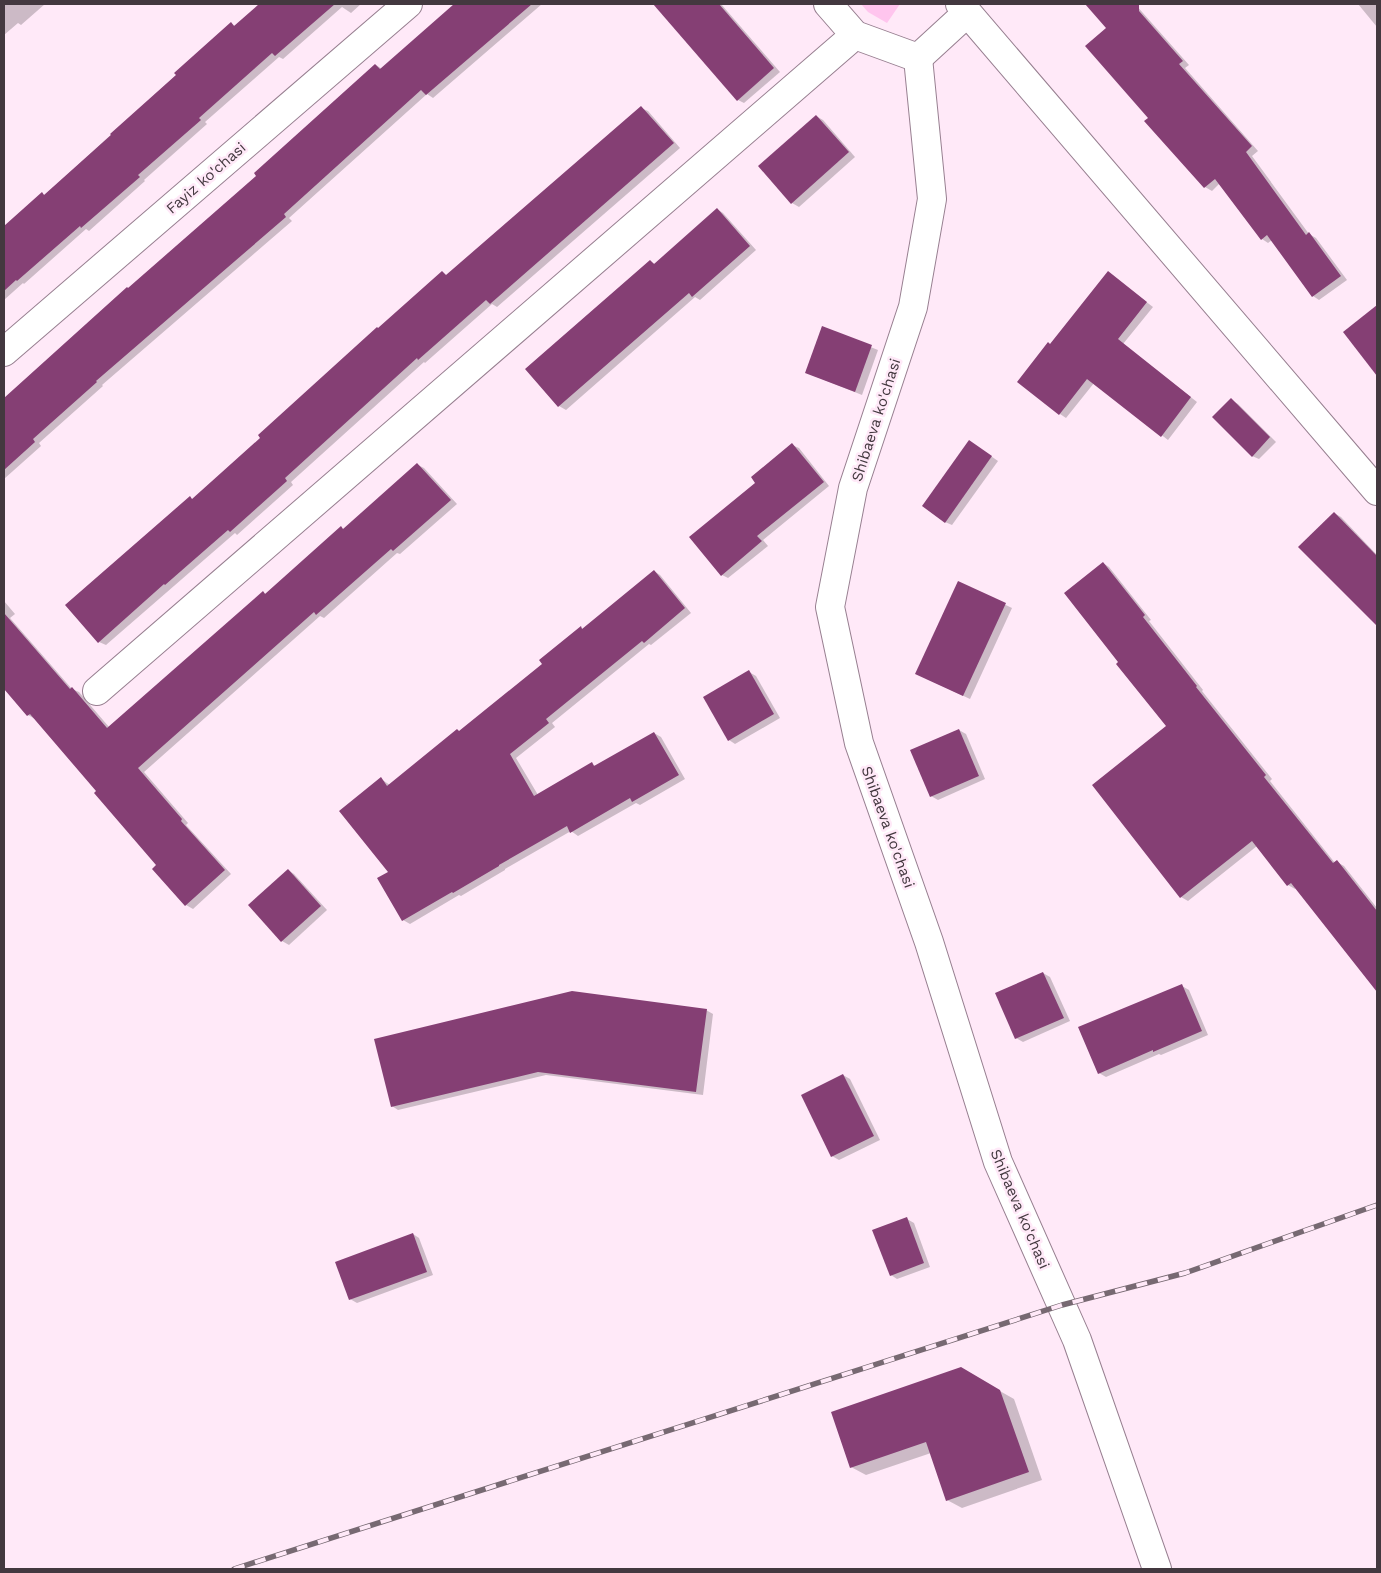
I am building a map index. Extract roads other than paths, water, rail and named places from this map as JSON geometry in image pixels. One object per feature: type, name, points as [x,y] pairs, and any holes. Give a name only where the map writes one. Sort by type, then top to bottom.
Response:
[{"type":"street","name":"Fayiz ko'chasi","points":[[4,352],[408,4]]},
{"type":"street","points":[[828,4],[854,35],[918,58],[963,8],[1377,491]]},
{"type":"street","points":[[97,691],[854,35]]},
{"type":"street","name":"Shibaeva ko'chasi","points":[[918,58],[932,199],[913,307],[853,488],[830,607],[859,743],[929,942],[998,1162],[1076,1340],[1157,1569]]},
{"type":"railway","points":[[234,1569],[1062,1305],[1185,1273],[1377,1205]]}]
